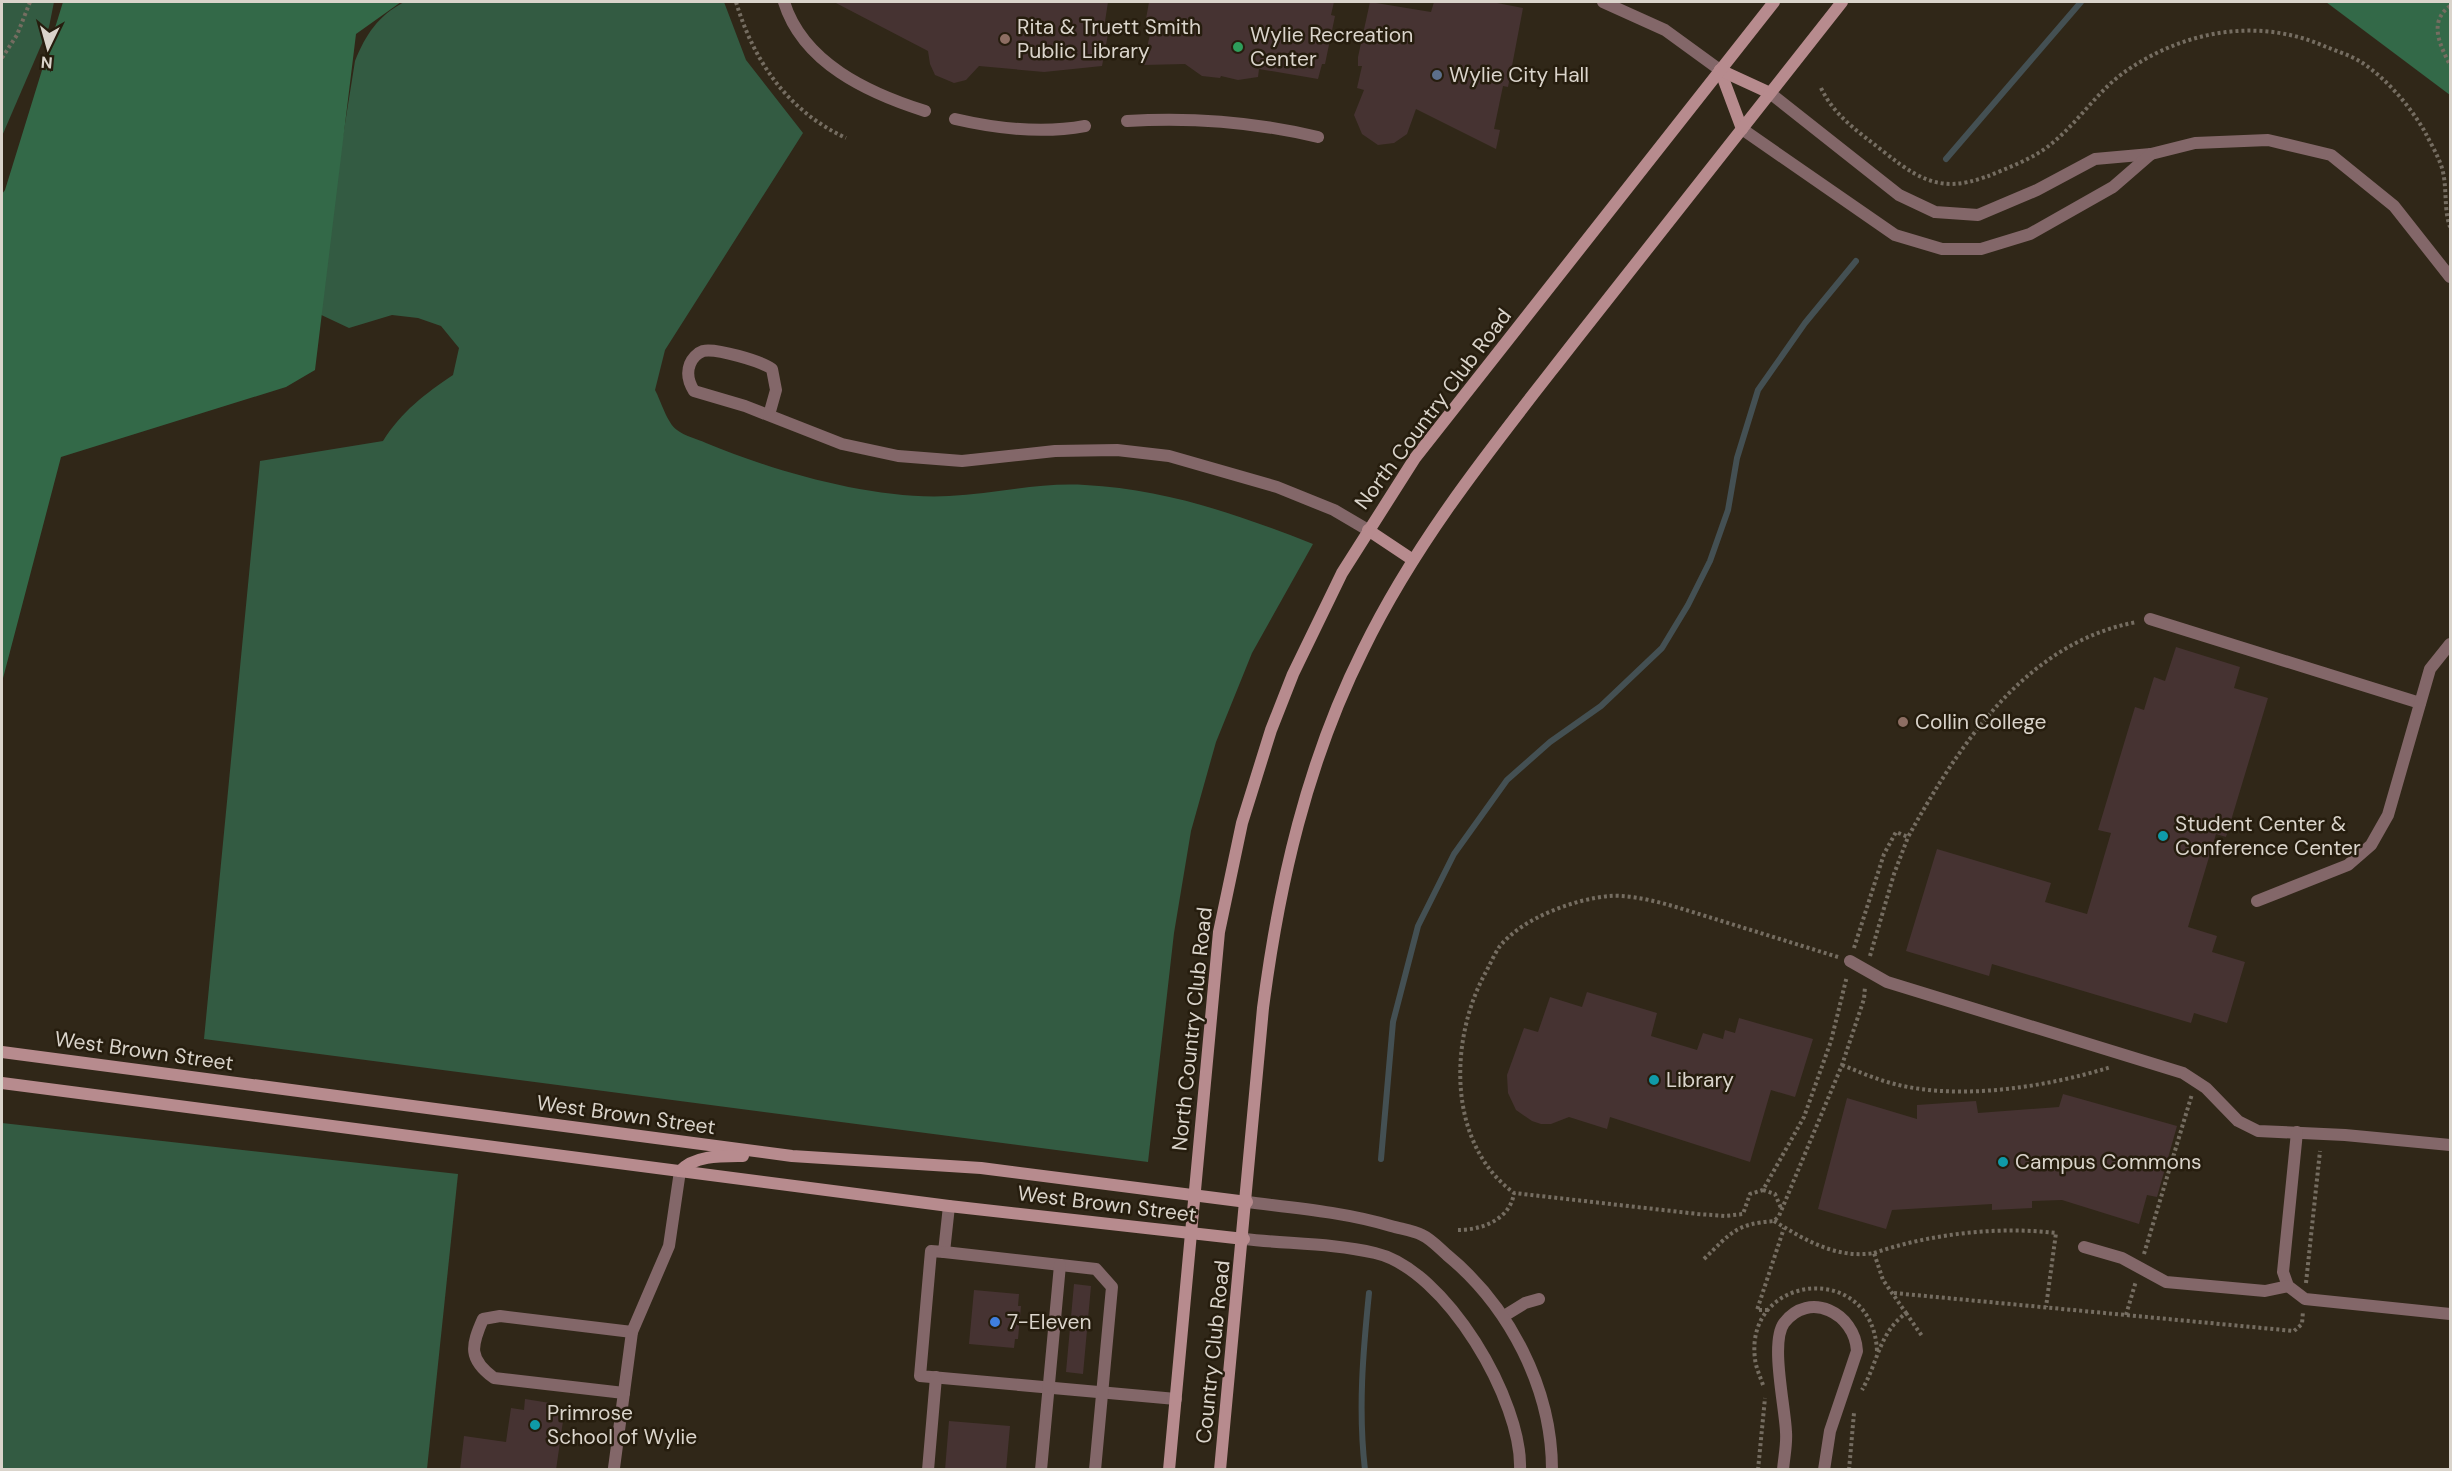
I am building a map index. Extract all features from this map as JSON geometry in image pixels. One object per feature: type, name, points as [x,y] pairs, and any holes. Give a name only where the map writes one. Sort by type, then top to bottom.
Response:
[{"type":"main road","name":"North Country Club Road","points":[[1169,1470],[1219,932],[1242,824],[1271,730],[1293,674],[1342,573],[1428,441],[1774,2]]},
{"type":"main road","points":[[1244,1239],[1264,997],[1281,892],[1312,775],[1334,714],[1361,652],[1413,560],[1468,478],[1842,2]]},
{"type":"main road","points":[[1720,70],[1770,93]]},
{"type":"main road","points":[[1720,70],[1742,129]]},
{"type":"main road","points":[[1368,530],[1413,560]]},
{"type":"main road","name":"West Brown Street","points":[[2,1052],[792,1156],[981,1168],[1247,1202]]},
{"type":"main road","name":"West Brown Street","points":[[2,1083],[949,1206],[1244,1239]]},
{"type":"main road","points":[[680,1171],[687,1163],[725,1156],[792,1156]]},
{"type":"main road","name":"Country Club Road","points":[[1220,1470],[1244,1239]]},
{"type":"street","points":[[784,2],[795,27],[819,57],[881,94],[925,111]]},
{"type":"street","points":[[1603,2],[1665,30],[1720,70]]},
{"type":"street","points":[[1770,93],[1899,195],[1935,212],[1978,215],[2037,190],[2095,159],[2151,154],[2195,143],[2268,140],[2331,155],[2394,206],[2451,277]]},
{"type":"street","points":[[955,119],[1013,129],[1085,126]]},
{"type":"street","points":[[1127,122],[1217,121],[1272,128],[1318,138]]},
{"type":"street","points":[[1742,129],[1895,235],[1942,249],[1981,249],[2030,234],[2112,187],[2151,154]]},
{"type":"street","points":[[769,415],[776,390],[772,369],[761,363],[712,351],[702,352],[694,357],[688,376],[694,392],[769,415],[842,444],[930,460],[987,459],[1043,452],[1144,451],[1277,487],[1334,510],[1368,530]]},
{"type":"street","points":[[2150,619],[2420,703]]},
{"type":"street","points":[[2257,901],[2348,865],[2371,845],[2388,815],[2430,669],[2451,645]]},
{"type":"street","points":[[1850,961],[1887,982],[2183,1073],[2196,1082],[2238,1122],[2258,1131],[2297,1132],[2451,1145]]},
{"type":"street","points":[[2297,1132],[2283,1272],[2288,1286],[2305,1299],[2451,1314]]},
{"type":"street","points":[[614,1468],[632,1332],[669,1246],[680,1171]]},
{"type":"street","points":[[1247,1202],[1359,1216],[1423,1235],[1484,1290],[1504,1316],[1527,1359],[1552,1439],[1552,1470]]},
{"type":"street","points":[[944,1252],[949,1206]]},
{"type":"street","points":[[1244,1239],[1377,1253],[1408,1267],[1456,1311],[1493,1374],[1521,1449],[1520,1470]]},
{"type":"street","points":[[2084,1247],[2140,1266],[2166,1282],[2265,1291],[2288,1286]]},
{"type":"street","points":[[1095,1470],[1101,1392],[1112,1287],[1096,1269],[931,1251],[920,1376],[1101,1392],[1176,1398]]},
{"type":"street","points":[[1041,1470],[1060,1266]]},
{"type":"street","points":[[1504,1316],[1525,1303],[1539,1299]]},
{"type":"street","points":[[1783,1470],[1786,1435],[1777,1341],[1785,1322],[1793,1315],[1822,1308],[1847,1322],[1856,1339],[1857,1351],[1830,1431],[1824,1470]]},
{"type":"street","points":[[624,1393],[494,1378],[481,1368],[473,1354],[475,1339],[483,1319],[500,1316],[632,1332]]},
{"type":"street","points":[[928,1470],[936,1377]]},
{"type":"path","points":[[2,58],[17,35],[30,2]]},
{"type":"path","points":[[736,2],[753,49],[792,103],[809,118],[846,138]]},
{"type":"path","points":[[2451,6],[2442,12],[2437,24],[2439,43],[2451,65]]},
{"type":"path","points":[[1821,88],[1835,113],[1903,167],[1928,181],[1953,186],[1975,182],[2019,163],[2051,144],[2125,71],[2174,45],[2216,32],[2255,29],[2309,39],[2361,61],[2397,94],[2424,130],[2441,165],[2447,217],[2451,227]]},
{"type":"path","points":[[1704,1259],[1731,1233],[1748,1223],[1774,1221],[1781,1209],[1842,1065],[1864,999],[1872,945],[1908,837],[1936,787],[1988,715],[2032,671],[2076,642],[2107,627],[2150,619]]},
{"type":"path","points":[[1763,1190],[1804,1118],[1831,1041],[1850,961],[1884,855],[1896,832],[1908,837]]},
{"type":"path","points":[[1743,1214],[1725,1216],[1698,1214],[1514,1193],[1500,1183],[1484,1164],[1468,1127],[1460,1082],[1461,1039],[1475,991],[1500,945],[1525,927],[1550,911],[1579,901],[1612,896],[1681,909],[1850,961]]},
{"type":"path","points":[[1842,1065],[1880,1080],[1912,1088],[1969,1090],[2009,1088],[2059,1080],[2114,1066],[2130,1057]]},
{"type":"path","points":[[2126,1315],[2196,1082]]},
{"type":"path","points":[[1748,1223],[1743,1214],[1750,1194],[1763,1190],[1775,1194],[1781,1209]]},
{"type":"path","points":[[1458,1230],[1483,1228],[1497,1219],[1513,1202],[1514,1193]]},
{"type":"path","points":[[1768,1310],[1757,1310],[1784,1227]]},
{"type":"path","points":[[1874,1253],[1938,1237],[2013,1231],[2056,1233],[2046,1307]]},
{"type":"path","points":[[1906,1313],[1922,1336]]},
{"type":"green space","points":[[2,2],[54,2],[49,27],[2,136]]},
{"type":"green space","points":[[63,2],[401,2],[356,34],[315,370],[286,387],[61,457],[2,682],[2,194]]},
{"type":"green space","points":[[404,2],[724,2],[746,60],[803,133],[665,350],[655,390],[670,422],[680,432],[733,454],[794,474],[857,489],[920,496],[949,496],[1051,485],[1115,487],[1202,505],[1313,544],[1252,653],[1216,742],[1191,831],[1174,933],[1148,1162],[204,1039],[260,461],[383,441],[390,430],[415,404],[453,375],[459,348],[441,326],[418,318],[392,315],[349,328],[315,312],[355,61],[374,27],[387,13]]},
{"type":"green space","points":[[2326,2],[2450,2],[2450,95]]},
{"type":"green space","points":[[2,1123],[458,1174],[427,1469],[2,1469]]},
{"type":"building","name":"Rita & Truett Smith Public Library","points":[[834,2],[1108,2],[1104,28],[1109,29],[1102,66],[1044,72],[979,66],[966,80],[954,83],[935,75],[928,51]]},
{"type":"building","name":"Wylie Recreation Center","points":[[1149,2],[1334,2],[1331,15],[1335,16],[1325,64],[1322,64],[1318,79],[1259,69],[1258,77],[1238,80],[1221,76],[1220,78],[1202,76],[1185,64],[1143,65],[1151,30],[1144,30]]},
{"type":"building","name":"Wylie City Hall","points":[[1370,2],[1431,12],[1434,2],[1492,2],[1523,8],[1508,87],[1503,86],[1494,129],[1500,130],[1496,149],[1416,109],[1407,134],[1394,143],[1378,145],[1362,134],[1354,115],[1364,90],[1357,88],[1362,66],[1358,66],[1358,57]]},
{"type":"building","name":"Student Center & Conference Center","points":[[2176,647],[2240,667],[2234,688],[2268,698],[2226,837],[2216,834],[2188,927],[2217,936],[2212,952],[2245,962],[2227,1023],[2194,1013],[2191,1023],[1992,964],[1989,976],[1906,951],[1937,849],[2051,883],[2045,902],[2087,914],[2111,833],[2098,830],[2135,707],[2144,710],[2154,677],[2165,681]]},
{"type":"building","name":"Library","points":[[1587,992],[1657,1013],[1651,1036],[1697,1050],[1703,1033],[1723,1039],[1725,1030],[1735,1033],[1739,1018],[1813,1039],[1795,1097],[1771,1090],[1750,1162],[1610,1117],[1607,1129],[1569,1117],[1551,1124],[1541,1124],[1516,1110],[1508,1093],[1507,1075],[1524,1028],[1538,1032],[1550,997],[1582,1007]]},
{"type":"building","name":"Campus Commons","points":[[2063,1094],[2177,1126],[2157,1197],[2147,1195],[2139,1224],[2062,1200],[2032,1201],[2032,1208],[1992,1210],[1992,1204],[1892,1210],[1886,1229],[1818,1209],[1847,1098],[1917,1119],[1917,1105],[1976,1101],[1978,1113],[2059,1107]]},
{"type":"building","points":[[1074,1284],[1091,1286],[1083,1374],[1066,1372]]},
{"type":"building","name":"7-Eleven","points":[[974,1290],[1019,1294],[1018,1306],[1021,1306],[1018,1339],[1015,1339],[1014,1348],[969,1344]]},
{"type":"building","name":"Primrose School of Wylie","points":[[525,1399],[550,1403],[549,1412],[564,1414],[556,1470],[460,1470],[464,1436],[506,1442],[511,1408],[524,1410]]},
{"type":"building","points":[[949,1421],[1010,1426],[1006,1470],[945,1470]]},
{"type":"waterway","points":[[1946,159],[2081,2]]},
{"type":"waterway","points":[[1381,1159],[1393,1022],[1418,926],[1454,854],[1507,780],[1550,742],[1601,706],[1662,648],[1688,605],[1710,561],[1728,510],[1737,458],[1758,390],[1805,323],[1856,261]]},
{"type":"waterway","points":[[1365,1470],[1362,1403],[1369,1293]]},
{"type":"place","name":"Rita & Truett Smith Public Library","points":[[1005,39]]},
{"type":"place","name":"Wylie Recreation Center","points":[[1238,47]]},
{"type":"place","name":"Wylie City Hall","points":[[1437,75]]},
{"type":"place","name":"Collin College","points":[[1903,722]]},
{"type":"place","name":"Student Center & Conference Center","points":[[2163,836]]},
{"type":"place","name":"Library","points":[[1654,1080]]},
{"type":"place","name":"Campus Commons","points":[[2003,1162]]},
{"type":"place","name":"7-Eleven","points":[[995,1322]]},
{"type":"place","name":"Primrose School of Wylie","points":[[535,1425]]}]
